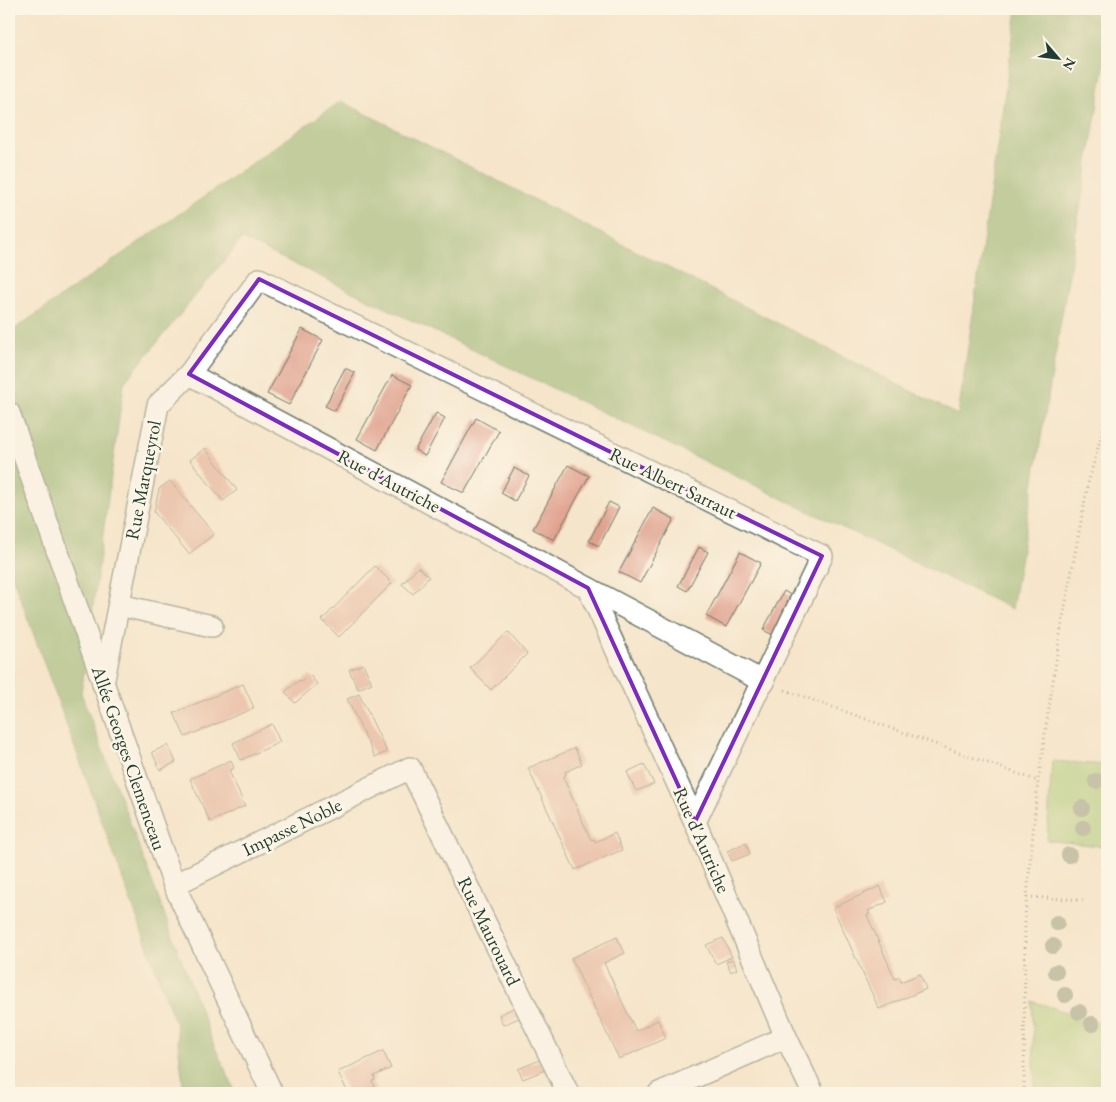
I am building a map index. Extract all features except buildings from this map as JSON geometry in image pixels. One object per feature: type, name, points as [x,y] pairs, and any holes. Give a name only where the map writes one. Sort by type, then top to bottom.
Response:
[{"type":"street","name":"Rue Marqueyrol","points":[[103,684],[158,405],[190,374],[259,279]]},
{"type":"street","name":"Rue Albert Sarraut","points":[[259,279],[822,556],[764,682],[694,822]]},
{"type":"street","name":"Rue d'Autriche","points":[[190,374],[764,682]]},
{"type":"street","name":"Allée Georges Clemenceau","points":[[9,413],[174,885],[272,1093]]},
{"type":"street","name":"Rue d'Autriche","points":[[588,588],[694,822],[786,1037],[813,1093]]},
{"type":"street","points":[[119,605],[212,626]]},
{"type":"street","name":"Impasse Noble","points":[[174,885],[410,768]]},
{"type":"street","name":"Rue Maurouard","points":[[410,768],[568,1093]]},
{"type":"street","points":[[659,1093],[786,1037]]},
{"type":"path","points":[[1024,1093],[1025,917],[1038,781],[1061,628],[1084,503],[1107,415]]},
{"type":"path","points":[[764,682],[1038,781]]},
{"type":"path","points":[[1027,896],[1084,900]]},
{"type":"highlighted area","points":[[259,279],[822,556],[695,822],[588,588],[189,374]]},
{"type":"green space","points":[[1017,9],[1107,9],[1107,50],[1012,609],[242,239],[124,383],[81,693],[213,1043],[236,1093],[184,1093],[176,1025],[9,567],[9,333],[341,101],[958,415]]},
{"type":"green space","points":[[1052,761],[1107,765],[1107,847],[1047,840]]},
{"type":"green space","points":[[1032,1001],[1107,1025],[1107,1093],[1035,1093]]}]
